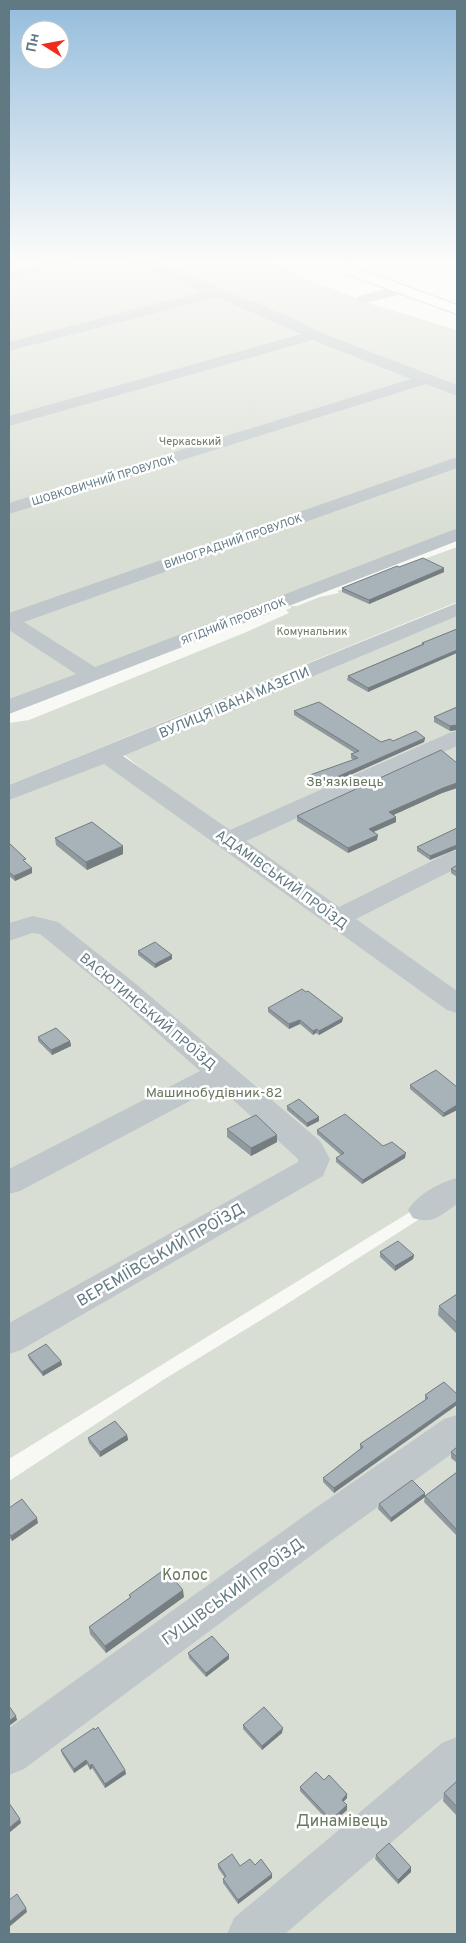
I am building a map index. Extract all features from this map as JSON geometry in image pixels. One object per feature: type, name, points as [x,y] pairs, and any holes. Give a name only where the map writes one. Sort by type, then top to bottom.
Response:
[{"type":"street","points":[[9,421],[258,351]]},
{"type":"street","points":[[354,351],[457,391]]},
{"type":"street","name":"ШОВКОВИЧНИЙ ПРОВУЛОК","points":[[9,509],[427,379]]},
{"type":"street","name":"ВИНОГРАДНИЙ ПРОВУЛОК","points":[[9,621],[457,462]]},
{"type":"street","name":"ЯГІДНИЙ ПРОВУЛОК","points":[[9,707],[457,535]]},
{"type":"street","name":"ВУЛИЦЯ ІВАНА МАЗЕПИ","points":[[9,793],[106,755],[457,609]]},
{"type":"street","points":[[9,621],[93,675]]},
{"type":"street","points":[[228,840],[457,738]]},
{"type":"street","name":"АДАМІВСЬКИЙ ПРОЇЗД","points":[[106,755],[457,1003]]},
{"type":"street","points":[[336,918],[457,858]]},
{"type":"street","name":"ВАСЮТИНСЬКИЙ ПРОЇЗД","points":[[9,933],[30,924],[49,928],[126,990],[309,1149],[314,1159],[312,1168]]},
{"type":"street","points":[[9,1183],[220,1073]]},
{"type":"street","name":"ВЕРЕМІЇВСЬКИЙ ПРОЇЗД","points":[[9,1340],[312,1168]]},
{"type":"street","points":[[424,1210],[457,1189]]},
{"type":"street","name":"ГУЩІВСЬКИЙ ПРОЇЗД","points":[[9,1754],[318,1528],[457,1430]]},
{"type":"street","points":[[250,1934],[457,1758]]},
{"type":"green space","name":"Черкаський","points":[[9,351],[457,351],[457,532],[9,703]]},
{"type":"green space","name":"Комунальник","points":[[457,547],[457,602],[9,785],[9,723],[29,720],[244,633],[289,613],[286,610],[291,608],[291,606],[297,606],[320,597],[339,593],[337,591]]},
{"type":"green space","name":"Зв'язківець","points":[[457,613],[457,994],[184,803],[122,753]]},
{"type":"green space","name":"Машинобудівник-82","points":[[99,763],[110,765],[457,1012],[457,1183],[9,1459],[9,936],[38,923],[32,917],[9,928],[9,799]]},
{"type":"green space","name":"Колос","points":[[457,1195],[457,1934],[9,1934],[9,1481],[163,1380],[282,1307]]},
{"type":"building","points":[[423,558],[444,568],[369,600],[342,588],[397,566],[399,567]]},
{"type":"building","points":[[457,629],[457,650],[368,688],[348,676],[424,644],[422,643]]},
{"type":"building","points":[[319,702],[381,742],[390,739],[393,741],[416,731],[425,738],[321,784],[310,775],[358,758],[351,754],[359,751],[294,711]]},
{"type":"building","points":[[457,707],[457,725],[450,726],[434,717]]},
{"type":"building","points":[[441,750],[457,763],[457,783],[389,812],[396,817],[369,829],[378,835],[348,848],[297,816]]},
{"type":"building","points":[[92,822],[123,846],[86,862],[55,838]]},
{"type":"building","points":[[457,828],[457,845],[430,856],[417,847]]},
{"type":"building","points":[[9,843],[26,859],[23,860],[32,868],[14,876],[9,872]]},
{"type":"building","points":[[457,865],[457,872],[451,869]]},
{"type":"building","points":[[155,942],[172,955],[155,964],[138,951]]},
{"type":"building","points":[[302,989],[306,992],[308,991],[343,1018],[319,1031],[317,1029],[313,1031],[300,1020],[289,1024],[268,1008]]},
{"type":"building","points":[[56,1028],[70,1041],[51,1050],[38,1037]]},
{"type":"building","points":[[436,1070],[457,1087],[457,1105],[444,1113],[410,1085]]},
{"type":"building","points":[[299,1099],[319,1117],[307,1123],[287,1106]]},
{"type":"building","points":[[345,1114],[383,1146],[392,1142],[406,1153],[363,1180],[336,1158],[344,1153],[317,1130]]},
{"type":"building","points":[[256,1115],[277,1135],[251,1148],[227,1129]]},
{"type":"building","points":[[398,1241],[414,1255],[395,1266],[380,1252]]},
{"type":"building","points":[[457,1294],[457,1323],[439,1306]]},
{"type":"building","points":[[46,1344],[61,1361],[42,1372],[28,1355]]},
{"type":"building","points":[[444,1382],[457,1394],[457,1401],[334,1488],[323,1478],[363,1447],[360,1444],[428,1398],[425,1395]]},
{"type":"building","points":[[115,1421],[127,1435],[100,1452],[88,1438]]},
{"type":"building","points":[[457,1447],[457,1457],[451,1452]]},
{"type":"building","points":[[457,1472],[457,1530],[425,1496]]},
{"type":"building","points":[[412,1480],[425,1493],[391,1518],[379,1504]]},
{"type":"building","points":[[22,1499],[37,1518],[11,1536],[9,1533],[9,1508]]},
{"type":"building","points":[[165,1569],[183,1590],[105,1646],[89,1627],[131,1597],[129,1595]]},
{"type":"building","points":[[212,1636],[229,1655],[206,1673],[188,1653]]},
{"type":"building","points":[[9,1706],[16,1716],[9,1721]]},
{"type":"building","points":[[264,1707],[283,1728],[262,1746],[243,1725]]},
{"type":"building","points":[[98,1727],[125,1770],[105,1784],[92,1764],[90,1766],[86,1760],[74,1769],[61,1750]]},
{"type":"building","points":[[316,1772],[324,1780],[329,1775],[347,1794],[342,1800],[347,1805],[331,1820],[300,1787]]},
{"type":"building","points":[[457,1781],[457,1807],[444,1793]]},
{"type":"building","points":[[9,1803],[20,1819],[9,1828]]},
{"type":"building","points":[[389,1843],[411,1867],[398,1880],[376,1855]]},
{"type":"building","points":[[232,1854],[240,1866],[250,1859],[255,1865],[261,1859],[272,1874],[238,1900],[223,1879],[226,1876],[218,1864]]},
{"type":"building","points":[[17,1894],[26,1908],[9,1922],[9,1900]]},
{"type":"park label","name":"Динамівець","points":[[342,1820]]}]
